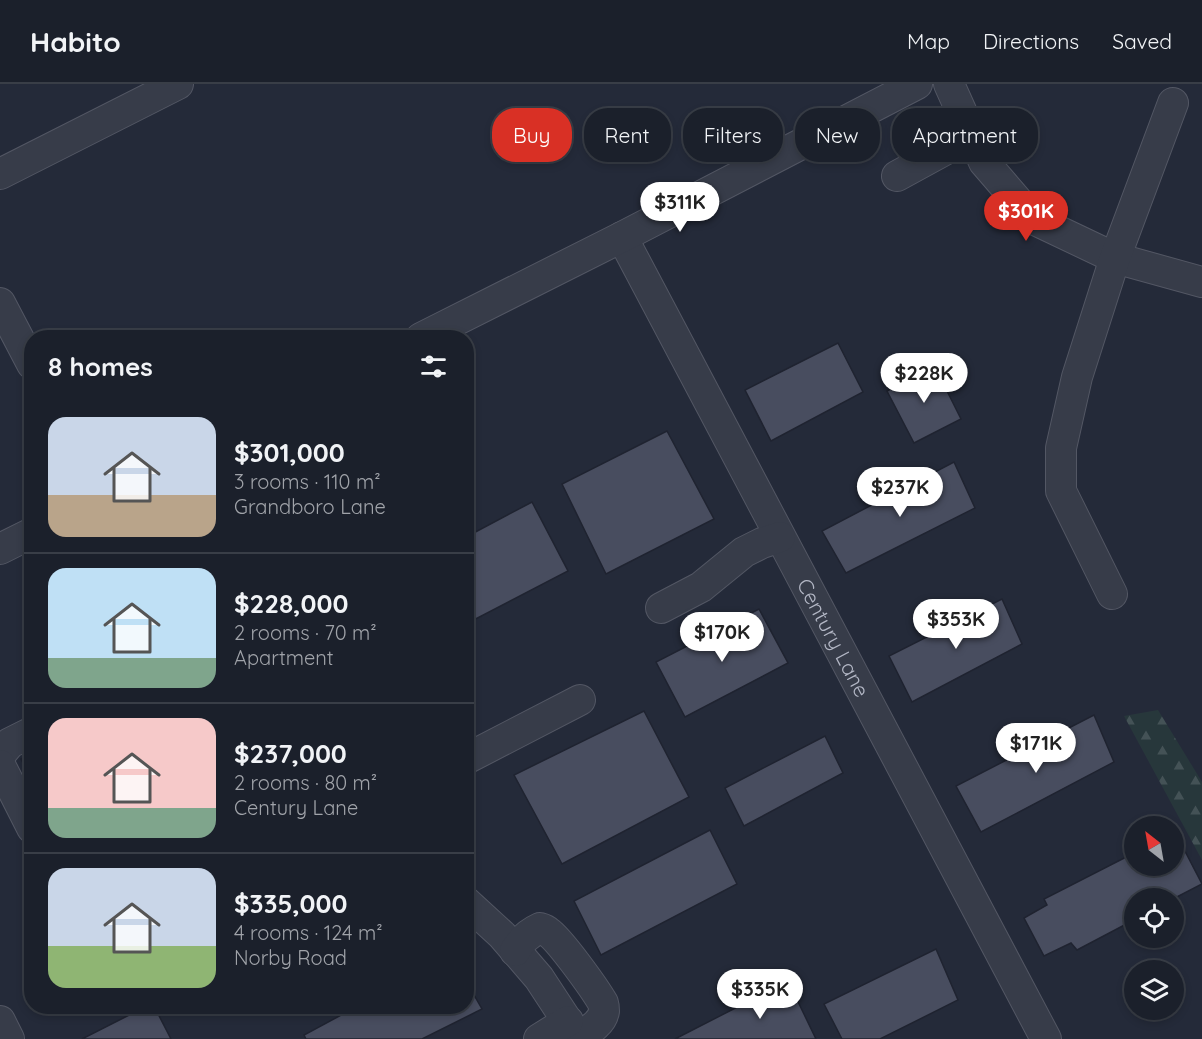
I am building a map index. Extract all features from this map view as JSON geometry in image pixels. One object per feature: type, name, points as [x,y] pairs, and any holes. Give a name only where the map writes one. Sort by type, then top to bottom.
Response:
[{"type":"street","points":[[0,174],[177,84]]},
{"type":"street","points":[[437,330],[917,84]]},
{"type":"street","points":[[949,84],[960,108]]},
{"type":"street","points":[[1112,594],[1060,491],[1061,448],[1077,377],[1115,258],[1173,103]]},
{"type":"street","points":[[897,176],[923,162]]},
{"type":"street","points":[[984,162],[1033,219],[1115,258],[1202,282]]},
{"type":"street","name":"Century Lane","points":[[622,237],[1046,1039]]},
{"type":"street","points":[[0,303],[24,349]]},
{"type":"street","points":[[0,549],[24,537]]},
{"type":"street","points":[[661,608],[702,587],[744,552],[780,537]]},
{"type":"street","points":[[474,755],[580,700]]},
{"type":"street","points":[[0,755],[10,743],[24,736]]},
{"type":"street","points":[[0,765],[24,812]]},
{"type":"street","points":[[474,910],[539,978],[575,1032]]},
{"type":"street","points":[[515,951],[520,941],[533,931],[540,928],[547,930],[557,940],[604,1004],[603,1016],[596,1025],[575,1032],[538,1039]]},
{"type":"street","points":[[0,1021],[9,1039]]},
{"type":"green space","points":[[1158,710],[1202,782],[1202,860],[1184,827],[1184,816],[1178,816],[1124,716]]},
{"type":"building","points":[[838,343],[863,392],[771,441],[745,390]]},
{"type":"building","points":[[934,365],[961,419],[914,443],[887,391]]},
{"type":"building","points":[[667,431],[714,519],[606,574],[562,484]]},
{"type":"building","points":[[954,462],[975,508],[846,573],[822,531]]},
{"type":"building","points":[[532,502],[568,571],[474,620],[474,533]]},
{"type":"building","points":[[1002,599],[1022,644],[912,702],[889,656]]},
{"type":"building","points":[[759,609],[788,663],[685,717],[656,662]]},
{"type":"building","points":[[644,711],[689,797],[562,864],[514,775]]},
{"type":"building","points":[[1094,715],[1114,762],[981,832],[956,786]]},
{"type":"building","points":[[825,736],[843,773],[744,826],[725,788]]},
{"type":"building","points":[[710,830],[737,884],[601,955],[574,901]]},
{"type":"building","points":[[1184,849],[1202,884],[1184,893],[1184,888],[1124,888],[1124,925],[1077,950],[1071,943],[1044,956],[1024,918],[1047,905],[1044,899],[1124,858],[1124,876],[1184,876]]},
{"type":"building","points":[[936,949],[958,1000],[880,1039],[842,1039],[824,1004]]},
{"type":"building","points":[[788,981],[816,1039],[675,1039]]},
{"type":"building","points":[[474,995],[482,1009],[474,1013]]},
{"type":"building","points":[[131,1014],[158,1014],[171,1039],[82,1039]]},
{"type":"building","points":[[343,1014],[472,1014],[422,1039],[306,1039],[304,1035]]}]
